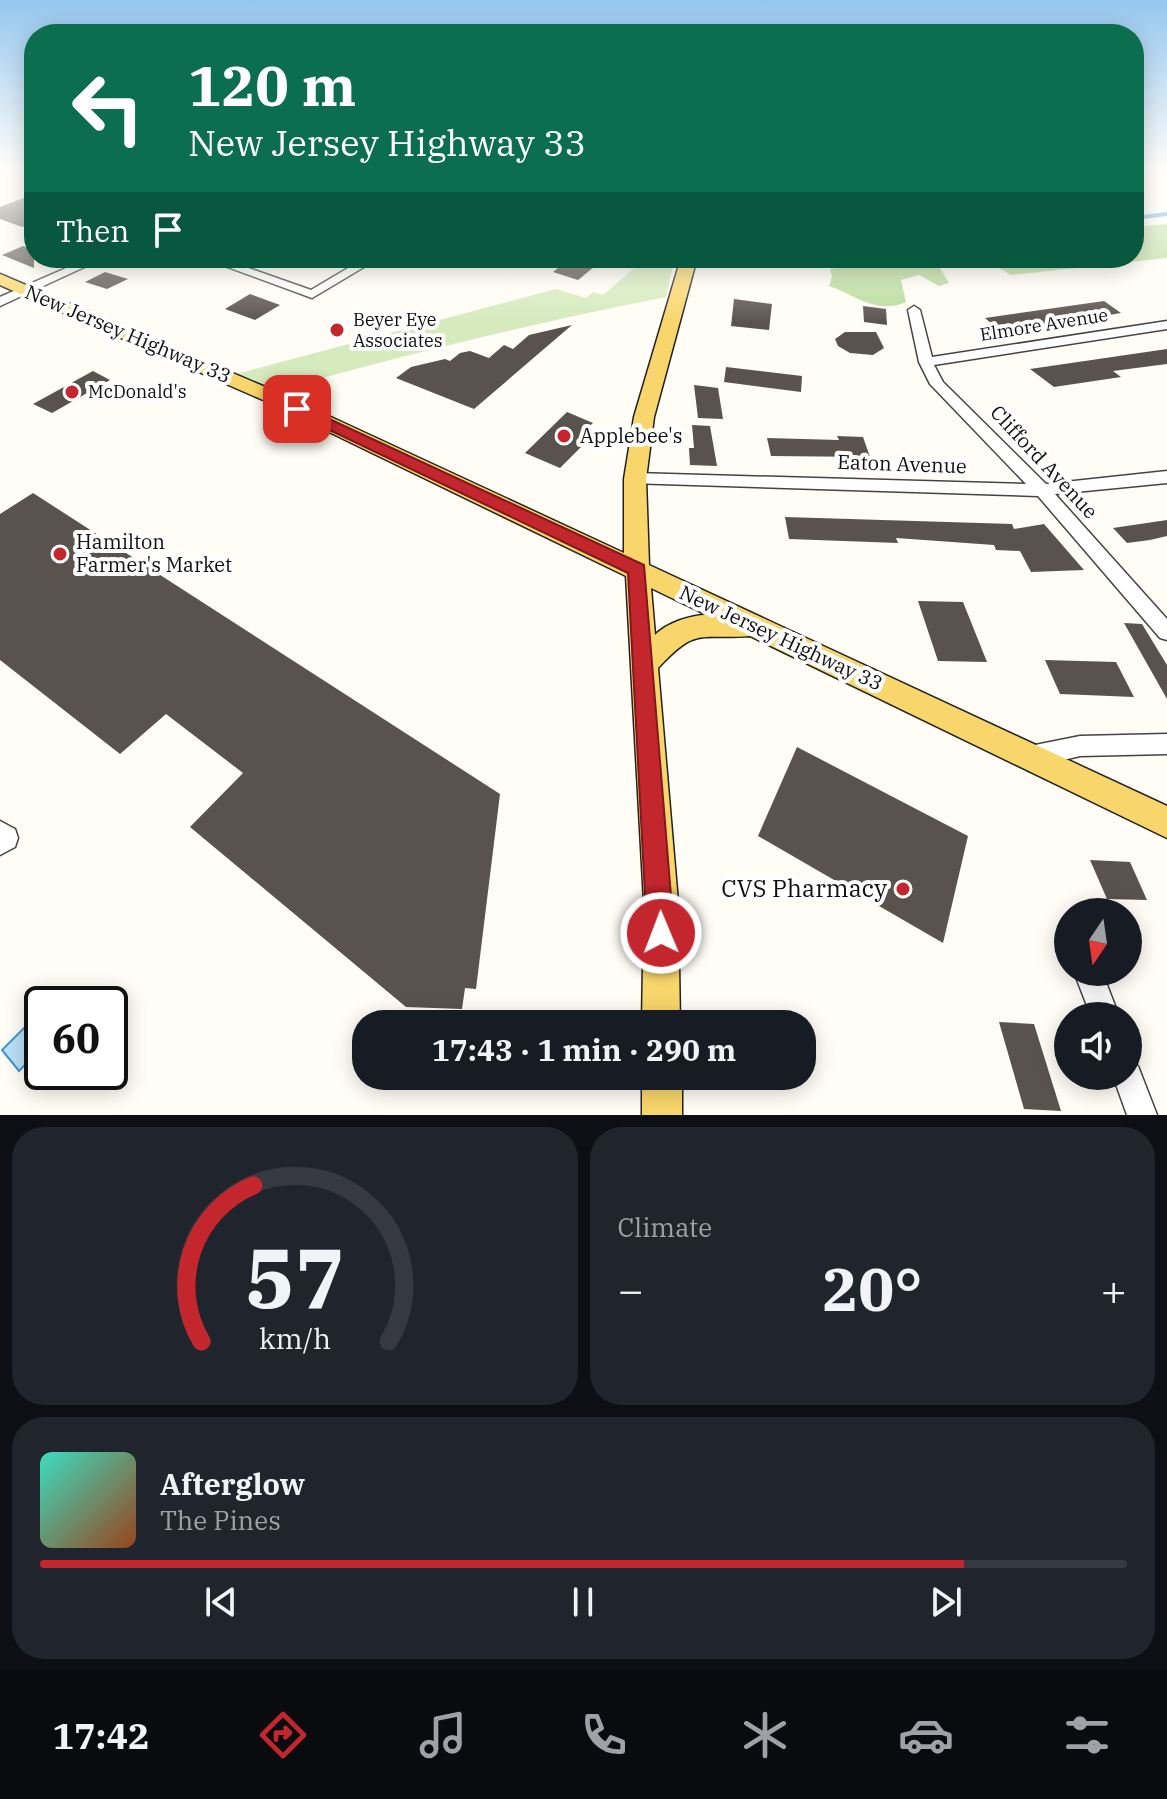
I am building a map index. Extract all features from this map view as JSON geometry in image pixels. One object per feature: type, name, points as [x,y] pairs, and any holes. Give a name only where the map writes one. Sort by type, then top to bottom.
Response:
[{"type":"main road","points":[[661,1010],[661,902],[637,570],[635,479],[644,417],[684,268]]},
{"type":"main road","name":"New Jersey Highway 33","points":[[0,279],[213,370],[1167,822]]},
{"type":"main road","points":[[644,664],[671,636],[697,626],[756,626]]},
{"type":"main road","points":[[662,1090],[662,1115]]},
{"type":"street","points":[[0,302],[76,268]]},
{"type":"street","points":[[238,268],[312,294],[356,268]]},
{"type":"street","name":"Clifford Avenue","points":[[914,310],[926,362],[937,384],[1042,490],[1167,632]]},
{"type":"street","name":"Elmore Avenue","points":[[926,362],[1167,325]]},
{"type":"street","name":"Eaton Avenue","points":[[635,479],[1042,490],[1167,477]]},
{"type":"street","points":[[1030,757],[1080,746],[1167,744]]},
{"type":"street","points":[[1133,1090],[1142,1115]]},
{"type":"green space","points":[[1167,224],[1167,258],[1144,261],[1144,226]]},
{"type":"green space","points":[[634,268],[673,268],[666,297],[468,340],[272,392],[236,374],[556,289],[586,298],[593,292],[603,295]]},
{"type":"green space","points":[[940,268],[949,283],[939,286],[919,275],[901,280],[906,302],[876,305],[829,286],[832,277],[830,269]]},
{"type":"green space","points":[[999,268],[1075,268],[1011,275]]},
{"type":"water","points":[[24,1028],[24,1066],[19,1071],[2,1050]]},
{"type":"building","points":[[3,220],[24,220],[22,227]]},
{"type":"building","points":[[23,246],[24,264],[2,255]]},
{"type":"building","points":[[558,268],[593,268],[578,280],[553,272]]},
{"type":"building","points":[[105,272],[128,279],[107,289],[85,282]]},
{"type":"building","points":[[250,294],[280,305],[255,320],[225,309]]},
{"type":"building","points":[[734,299],[772,304],[769,330],[731,326]]},
{"type":"building","points":[[1104,301],[1121,313],[1002,333],[985,318]]},
{"type":"building","points":[[863,306],[886,309],[887,325],[864,322]]},
{"type":"building","points":[[572,325],[474,409],[396,378],[411,367],[445,359],[450,361],[460,353],[470,351],[489,358],[504,345],[513,349],[529,335]]},
{"type":"building","points":[[845,332],[876,332],[884,348],[873,355],[850,353],[838,346],[835,339]]},
{"type":"building","points":[[1167,349],[1167,364],[1113,371],[1121,377],[1054,387],[1030,369]]},
{"type":"building","points":[[726,367],[802,376],[801,392],[724,382]]},
{"type":"building","name":"McDonald's","points":[[93,371],[110,380],[52,413],[33,404]]},
{"type":"building","points":[[694,385],[718,388],[723,419],[698,418]]},
{"type":"building","name":"Applebee's","points":[[567,412],[593,423],[581,434],[590,438],[560,468],[525,453]]},
{"type":"building","points":[[692,425],[710,426],[717,466],[690,465],[689,448],[694,448]]},
{"type":"building","points":[[837,436],[863,437],[870,457],[771,456],[767,438],[839,440]]},
{"type":"building","points":[[33,493],[500,794],[476,989],[465,988],[462,1009],[406,1007],[190,827],[243,773],[166,714],[120,754],[0,660],[0,514]]},
{"type":"building","points":[[785,517],[1012,524],[1014,529],[1044,524],[1084,570],[1031,572],[1020,551],[996,550],[994,545],[896,538],[898,543],[789,539]]},
{"type":"building","points":[[1167,520],[1167,536],[1150,540],[1127,543],[1113,528]]},
{"type":"building","points":[[918,601],[963,602],[987,662],[938,661]]},
{"type":"building","points":[[1124,623],[1142,624],[1167,665],[1167,699]]},
{"type":"building","points":[[1045,660],[1116,662],[1134,697],[1060,694]]},
{"type":"building","name":"CVS Pharmacy","points":[[797,747],[968,836],[943,943],[758,836]]},
{"type":"building","points":[[1090,860],[1130,862],[1147,900],[1107,898]]},
{"type":"building","points":[[999,1022],[1034,1024],[1061,1111],[1024,1109]]},
{"type":"place","name":"Beyer Eye Associates","points":[[337,330]]},
{"type":"place","name":"McDonald's","points":[[72,392]]},
{"type":"place","name":"Applebee's","points":[[564,436]]},
{"type":"place","name":"Hamilton Farmer's Market","points":[[60,554]]},
{"type":"place","name":"CVS Pharmacy","points":[[903,889]]},
{"type":"route","points":[[297,409],[637,570],[661,933]]}]
